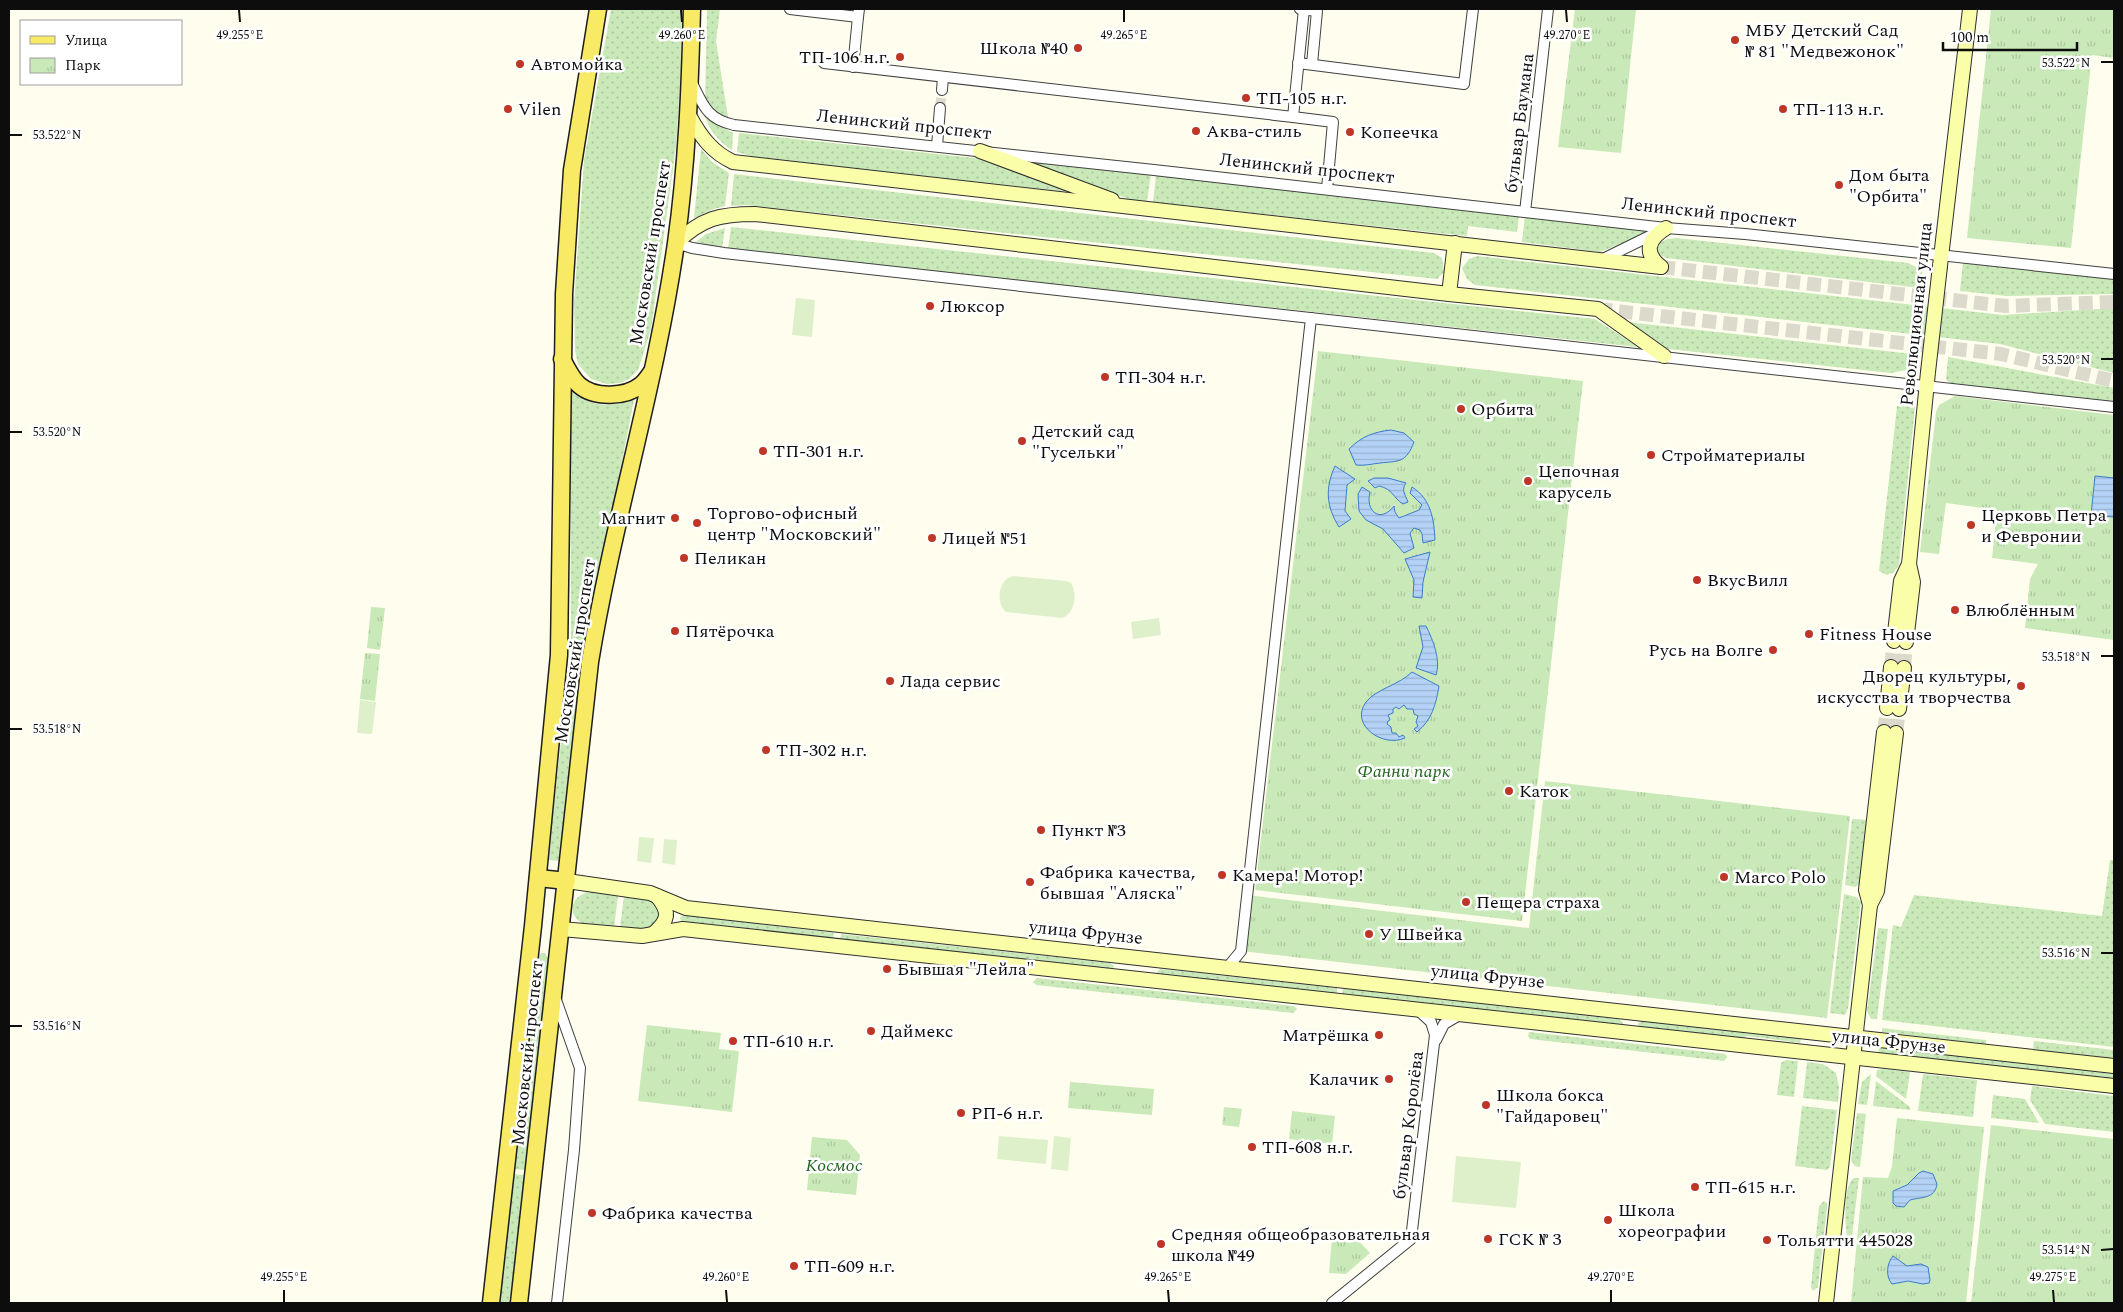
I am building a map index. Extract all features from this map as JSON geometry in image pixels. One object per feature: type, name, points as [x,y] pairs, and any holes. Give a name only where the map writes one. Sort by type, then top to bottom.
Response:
[{"type":"main road","name":"Московский проспект","points":[[491,1303],[533,926],[559,655],[564,294],[572,170],[598,9]]},
{"type":"main road","name":"Московский проспект","points":[[520,1303],[591,653],[607,570],[652,371],[676,243],[690,117],[692,9]]},
{"type":"main road","name":"Революционная улица","points":[[1900,642],[1901,581],[1908,564],[1970,9]]},
{"type":"main road","points":[[690,117],[702,139],[712,150],[733,162],[1661,267],[1650,255],[1650,249],[1655,236],[1666,228]]},
{"type":"main road","points":[[980,150],[1131,207]]},
{"type":"main road","points":[[676,243],[699,223],[728,214],[755,214],[1598,310],[1664,356]]},
{"type":"main road","points":[[1449,294],[1455,243]]},
{"type":"main road","points":[[562,359],[580,386],[593,393],[606,395],[631,391],[642,384],[652,371]]},
{"type":"main road","points":[[1893,709],[1898,668]]},
{"type":"main road","points":[[1826,1303],[1870,905],[1866,890],[1890,732]]},
{"type":"main road","name":"улица Фрунзе","points":[[538,878],[642,891],[686,908],[2114,1066]]},
{"type":"main road","points":[[653,934],[664,925],[666,915],[665,906],[657,896]]},
{"type":"main road","points":[[683,929],[677,926],[674,918],[679,910],[686,908]]},
{"type":"main road","name":"улица Фрунзе","points":[[533,926],[642,936],[683,929],[2114,1086]]},
{"type":"main road","points":[[1113,976],[1119,972],[1122,966],[1116,956]]},
{"type":"main road","points":[[1160,981],[1154,976],[1152,970],[1156,964],[1162,961]]},
{"type":"main road","points":[[1630,1032],[1632,1012]]},
{"type":"street","points":[[790,9],[858,13],[853,66]]},
{"type":"street","points":[[1300,9],[1317,11],[1312,64]]},
{"type":"street","points":[[1293,118],[1304,9]]},
{"type":"street","points":[[1298,63],[1464,84],[1473,9]]},
{"type":"street","name":"бульвар Баумана","points":[[1525,212],[1548,9]]},
{"type":"street","points":[[824,63],[1333,122],[1327,189]]},
{"type":"street","points":[[942,90],[943,77]]},
{"type":"street","name":"Ленинский проспект","points":[[691,80],[704,108],[713,118],[723,123],[734,125],[980,150],[1666,228],[1745,234],[1941,261],[2114,274]]},
{"type":"street","points":[[936,146],[940,108]]},
{"type":"street","points":[[1601,260],[1666,228]]},
{"type":"street","points":[[676,243],[692,248],[724,253],[2114,407]]},
{"type":"street","points":[[1250,970],[1241,951],[1311,318]]},
{"type":"street","points":[[1227,968],[1241,951]]},
{"type":"street","points":[[554,994],[580,1068],[574,1150],[556,1303]]},
{"type":"street","name":"бульвар Королёва","points":[[1332,1303],[1411,1239],[1434,1049],[1434,1027],[1418,1009]]},
{"type":"street","points":[[1434,1049],[1437,1036],[1444,1024],[1462,1014]]},
{"type":"green space","points":[[611,9],[682,9],[681,70],[676,146],[651,329],[638,370],[629,379],[620,383],[607,384],[591,379],[578,364],[575,351],[574,303],[584,160]]},
{"type":"green space","points":[[707,9],[720,9],[716,41],[728,117],[719,116],[705,104]]},
{"type":"green space","points":[[1575,9],[1636,9],[1621,153],[1558,147]]},
{"type":"green space","points":[[1991,9],[2114,9],[2114,58],[2092,55],[2071,248],[1967,238]]},
{"type":"green space","points":[[704,112],[718,125],[733,133],[732,150],[714,134]]},
{"type":"green space","points":[[739,133],[993,160],[1087,194],[754,157],[737,152]]},
{"type":"green space","points":[[701,149],[712,162],[729,173],[725,206],[694,218]]},
{"type":"green space","points":[[1024,161],[1151,174],[1147,201],[1131,200]]},
{"type":"green space","points":[[734,174],[1434,253],[1442,258],[1444,272],[1437,279],[745,205],[731,206]]},
{"type":"green space","points":[[1156,175],[1519,215],[1517,232],[1468,226],[1467,236],[1153,202]]},
{"type":"green space","points":[[1525,216],[1653,231],[1600,252],[1522,242]]},
{"type":"green space","points":[[731,227],[1595,319],[1638,347],[728,249]]},
{"type":"green space","points":[[725,228],[722,248],[696,242],[706,234]]},
{"type":"green space","points":[[1676,238],[1908,263],[1922,270],[1920,288],[1666,258],[1658,254],[1658,244],[1667,239]]},
{"type":"green space","points":[[1477,256],[2003,315],[2114,308],[2114,373],[2000,344],[1475,285],[1467,279],[1462,268],[1469,259]]},
{"type":"green space","points":[[1963,262],[2114,279],[2114,294],[2007,296],[1960,291]]},
{"type":"green space","points":[[796,298],[815,300],[812,337],[792,335]]},
{"type":"green space","points":[[1627,322],[1913,354],[1911,369],[1891,373],[1668,349]]},
{"type":"green space","name":"Фанни парк","points":[[1318,351],[1583,381],[1522,921],[1255,890]]},
{"type":"green space","points":[[1948,357],[2114,388],[2114,402],[1952,384],[1946,380]]},
{"type":"green space","points":[[570,391],[587,401],[608,405],[634,400],[584,652],[560,861],[548,860],[571,650]]},
{"type":"green space","points":[[1955,396],[2114,415],[2114,640],[2025,628],[2030,579],[2038,564],[1992,558],[1997,510],[1946,503],[1939,554],[1920,552],[1936,412],[1939,405]]},
{"type":"green space","points":[[1897,406],[1915,407],[1899,565],[1894,572],[1887,575],[1879,571]]},
{"type":"green space","points":[[1014,576],[1071,583],[1075,598],[1070,612],[1062,618],[1006,612],[1000,603],[1000,591],[1004,581]]},
{"type":"green space","points":[[371,607],[385,608],[380,650],[367,648]]},
{"type":"green space","points":[[1159,618],[1161,635],[1133,639],[1131,622]]},
{"type":"green space","points":[[365,653],[380,654],[375,701],[360,699]]},
{"type":"green space","points":[[360,700],[376,702],[372,734],[357,733]]},
{"type":"green space","points":[[1545,781],[1850,816],[1827,1018],[1241,951],[1247,895],[1529,928]]},
{"type":"green space","points":[[1852,819],[1870,820],[1860,884],[1855,887],[1845,885]]},
{"type":"green space","points":[[639,837],[654,838],[651,863],[637,861]]},
{"type":"green space","points":[[664,839],[677,840],[675,865],[662,863]]},
{"type":"green space","points":[[2110,860],[2114,860],[2114,1047],[1882,1020],[1893,925],[1901,927],[1914,895],[2102,916]]},
{"type":"green space","points":[[591,892],[618,895],[614,928],[586,925],[575,917],[573,912],[574,902],[581,895]]},
{"type":"green space","points":[[1844,894],[1856,897],[1861,902],[1848,1008],[1845,1015],[1830,1013]]},
{"type":"green space","points":[[624,896],[650,900],[655,904],[659,914],[657,923],[648,930],[620,928]]},
{"type":"green space","points":[[686,915],[834,933],[833,940],[681,921],[680,917]]},
{"type":"green space","points":[[1878,928],[1888,929],[1877,1019],[1871,1019],[1867,1011]]},
{"type":"green space","points":[[841,934],[1110,963],[1114,966],[1112,970],[840,941]]},
{"type":"green space","points":[[541,953],[545,953],[548,959],[525,1170],[514,1169],[537,960]]},
{"type":"green space","points":[[1160,969],[1337,988],[1337,995],[1159,976],[1157,972]]},
{"type":"green space","points":[[1037,978],[1294,1006],[1297,1009],[1293,1013],[1036,985],[1033,982]]},
{"type":"green space","points":[[1343,988],[1619,1019],[1623,1025],[1342,996]]},
{"type":"green space","points":[[1643,1021],[1801,1039],[1800,1043],[1747,1036],[1740,1039],[1639,1028],[1638,1023]]},
{"type":"green space","points":[[647,1025],[721,1033],[719,1049],[739,1051],[732,1112],[638,1101]]},
{"type":"green space","points":[[1882,1028],[1986,1040],[1986,1044],[1882,1032]]},
{"type":"green space","points":[[1529,1032],[1725,1054],[1727,1057],[1724,1061],[1530,1039],[1528,1036]]},
{"type":"green space","points":[[2034,1041],[2114,1050],[2114,1058],[2033,1050]]},
{"type":"green space","points":[[1879,1047],[2114,1073],[2114,1081],[1878,1054]]},
{"type":"green space","points":[[1786,1060],[1798,1061],[1794,1097],[1777,1095],[1781,1063]]},
{"type":"green space","points":[[1807,1062],[1823,1064],[1836,1073],[1839,1087],[1838,1102],[1803,1098]]},
{"type":"green space","points":[[1877,1070],[1910,1072],[1906,1099],[1876,1076]]},
{"type":"green space","points":[[1871,1074],[1867,1105],[1858,1104],[1862,1082]]},
{"type":"green space","points":[[1923,1074],[1977,1080],[1973,1117],[1918,1111]]},
{"type":"green space","points":[[1876,1081],[1910,1107],[1910,1110],[1873,1106]]},
{"type":"green space","points":[[1070,1082],[1154,1089],[1152,1115],[1068,1108]]},
{"type":"green space","points":[[2032,1086],[2114,1096],[2114,1132],[2045,1124],[2030,1100]]},
{"type":"green space","points":[[1993,1095],[2025,1099],[2039,1123],[1991,1118]]},
{"type":"green space","points":[[1802,1106],[1837,1110],[1830,1167],[1827,1170],[1795,1166]]},
{"type":"green space","points":[[1224,1107],[1242,1109],[1239,1127],[1222,1125]]},
{"type":"green space","points":[[1292,1111],[1335,1116],[1332,1144],[1289,1139]]},
{"type":"green space","points":[[1857,1113],[1866,1114],[1860,1167],[1855,1166],[1851,1160]]},
{"type":"green space","points":[[1897,1118],[1984,1127],[1966,1303],[1851,1303],[1863,1177],[1888,1178],[1892,1166]]},
{"type":"green space","points":[[1991,1125],[2114,1139],[2114,1303],[1971,1303]]},
{"type":"green space","points":[[999,1136],[1048,1140],[1046,1164],[997,1159]]},
{"type":"green space","points":[[1054,1136],[1071,1138],[1068,1171],[1051,1169]]},
{"type":"green space","name":"Космос","points":[[812,1137],[847,1140],[860,1155],[856,1195],[807,1190]]},
{"type":"green space","points":[[1456,1156],[1521,1162],[1516,1208],[1452,1202]]},
{"type":"green space","points":[[513,1174],[524,1175],[510,1303],[499,1303]]},
{"type":"green space","points":[[1854,1178],[1859,1178],[1851,1244],[1848,1243],[1847,1237],[1845,1208],[1850,1182]]},
{"type":"green space","points":[[1824,1201],[1827,1203],[1827,1208],[1818,1287],[1813,1291],[1811,1287],[1819,1206]]},
{"type":"green space","points":[[1332,1237],[1357,1239],[1370,1253],[1346,1274],[1329,1273]]},
{"type":"water","points":[[1391,430],[1404,433],[1414,442],[1405,457],[1392,462],[1356,465],[1349,449],[1368,435]]},
{"type":"water","points":[[1335,466],[1355,479],[1347,485],[1345,511],[1351,519],[1339,527],[1331,512],[1328,497],[1328,489]]},
{"type":"water","points":[[2095,476],[2114,478],[2114,517],[2091,515]]},
{"type":"water","points":[[1374,478],[1388,478],[1406,483],[1404,490],[1408,502],[1403,504],[1384,487],[1379,486],[1375,488],[1368,481]]},
{"type":"water","points":[[1362,487],[1370,492],[1370,505],[1375,513],[1384,514],[1394,506],[1399,518],[1419,510],[1422,505],[1410,493],[1412,487],[1423,497],[1430,510],[1435,540],[1423,543],[1420,530],[1414,528],[1410,533],[1414,548],[1404,553],[1383,529],[1366,520],[1359,511],[1358,494]]},
{"type":"water","points":[[1430,552],[1423,582],[1422,598],[1413,597],[1414,580],[1405,559]]},
{"type":"water","points":[[1419,626],[1426,626],[1434,644],[1438,663],[1436,675],[1416,668],[1423,647]]},
{"type":"water","points":[[1412,672],[1439,686],[1430,717],[1417,732],[1414,729],[1418,726],[1416,722],[1418,716],[1414,714],[1413,709],[1407,709],[1404,705],[1399,709],[1396,707],[1393,709],[1393,713],[1388,715],[1390,720],[1387,724],[1391,727],[1392,733],[1396,733],[1399,737],[1403,735],[1405,738],[1387,740],[1379,737],[1365,726],[1362,719],[1362,711],[1366,702]]},
{"type":"water","points":[[1923,1171],[1933,1174],[1937,1184],[1936,1189],[1930,1195],[1910,1200],[1904,1207],[1896,1206],[1893,1203],[1893,1191],[1907,1185]]},
{"type":"water","points":[[1893,1256],[1907,1266],[1921,1264],[1928,1267],[1929,1283],[1923,1284],[1908,1281],[1892,1284],[1888,1277],[1888,1270],[1889,1262]]},
{"type":"tunnel","points":[[940,108],[942,90]]},
{"type":"tunnel","points":[[1661,267],[2006,306],[2114,302]]},
{"type":"tunnel","points":[[1598,309],[2001,354],[2114,381]]},
{"type":"tunnel","points":[[1891,667],[1894,641]]},
{"type":"tunnel","points":[[1904,668],[1906,642]]},
{"type":"tunnel","points":[[1884,732],[1887,708]]},
{"type":"tunnel","points":[[1896,733],[1899,709]]},
{"type":"place","name":"МБУ Детский Сад № 81 \"Медвежонок\"","points":[[1735,40]]},
{"type":"place","name":"Школа №40","points":[[1078,48]]},
{"type":"place","name":"ТП-106 н.г.","points":[[900,57]]},
{"type":"place","name":"Автомойка","points":[[520,64]]},
{"type":"place","name":"ТП-105 н.г.","points":[[1246,98]]},
{"type":"place","name":"Vilen","points":[[508,109]]},
{"type":"place","name":"ТП-113 н.г.","points":[[1783,109]]},
{"type":"place","name":"Аква-стиль","points":[[1196,131]]},
{"type":"place","name":"Копеечка","points":[[1350,132]]},
{"type":"place","name":"Дом быта \"Орбита\"","points":[[1839,185]]},
{"type":"place","name":"Люксор","points":[[930,306]]},
{"type":"place","name":"ТП-304 н.г.","points":[[1105,377]]},
{"type":"place","name":"Орбита","points":[[1461,409]]},
{"type":"place","name":"Детский сад \"Гусельки\"","points":[[1022,441]]},
{"type":"place","name":"ТП-301 н.г.","points":[[763,451]]},
{"type":"place","name":"Стройматериалы","points":[[1651,455]]},
{"type":"place","name":"Цепочная карусель","points":[[1528,481]]},
{"type":"place","name":"Магнит","points":[[675,518]]},
{"type":"place","name":"Торгово-офисный центр \"Московский\"","points":[[697,523]]},
{"type":"place","name":"Церковь Петра и Февронии","points":[[1971,525]]},
{"type":"place","name":"Лицей №51","points":[[932,538]]},
{"type":"place","name":"Пеликан","points":[[684,558]]},
{"type":"place","name":"ВкусВилл","points":[[1697,580]]},
{"type":"place","name":"Влюблённым","points":[[1955,610]]},
{"type":"place","name":"Пятёрочка","points":[[675,631]]},
{"type":"place","name":"Fitness House","points":[[1809,634]]},
{"type":"place","name":"Русь на Волге","points":[[1773,650]]},
{"type":"place","name":"Лада сервис","points":[[890,681]]},
{"type":"place","name":"Дворец культуры, искусства и творчества","points":[[2021,686]]},
{"type":"place","name":"ТП-302 н.г.","points":[[766,750]]},
{"type":"place","name":"Каток","points":[[1509,791]]},
{"type":"place","name":"Пункт №3","points":[[1041,830]]},
{"type":"place","name":"Камера! Мотор!","points":[[1222,875]]},
{"type":"place","name":"Marco Polo","points":[[1724,877]]},
{"type":"place","name":"Фабрика качества, бывшая \"Аляска\"","points":[[1030,882]]},
{"type":"place","name":"Пещера страха","points":[[1466,902]]},
{"type":"place","name":"У Швейка","points":[[1369,934]]},
{"type":"place","name":"Бывшая \"Лейла\"","points":[[887,969]]},
{"type":"place","name":"Даймекс","points":[[871,1031]]},
{"type":"place","name":"Матрёшка","points":[[1379,1035]]},
{"type":"place","name":"ТП-610 н.г.","points":[[733,1041]]},
{"type":"place","name":"Калачик","points":[[1389,1079]]},
{"type":"place","name":"Школа бокса \"Гайдаровец\"","points":[[1486,1105]]},
{"type":"place","name":"РП-6 н.г.","points":[[961,1113]]},
{"type":"place","name":"ТП-608 н.г.","points":[[1252,1147]]},
{"type":"place","name":"ТП-615 н.г.","points":[[1695,1187]]},
{"type":"place","name":"Фабрика качества","points":[[592,1213]]},
{"type":"place","name":"Школа хореографии","points":[[1608,1220]]},
{"type":"place","name":"ГСК № 3","points":[[1488,1239]]},
{"type":"place","name":"Тольятти 445028","points":[[1767,1240]]},
{"type":"place","name":"Средняя общеобразовательная школа №49","points":[[1161,1244]]},
{"type":"place","name":"ТП-609 н.г.","points":[[794,1266]]}]
